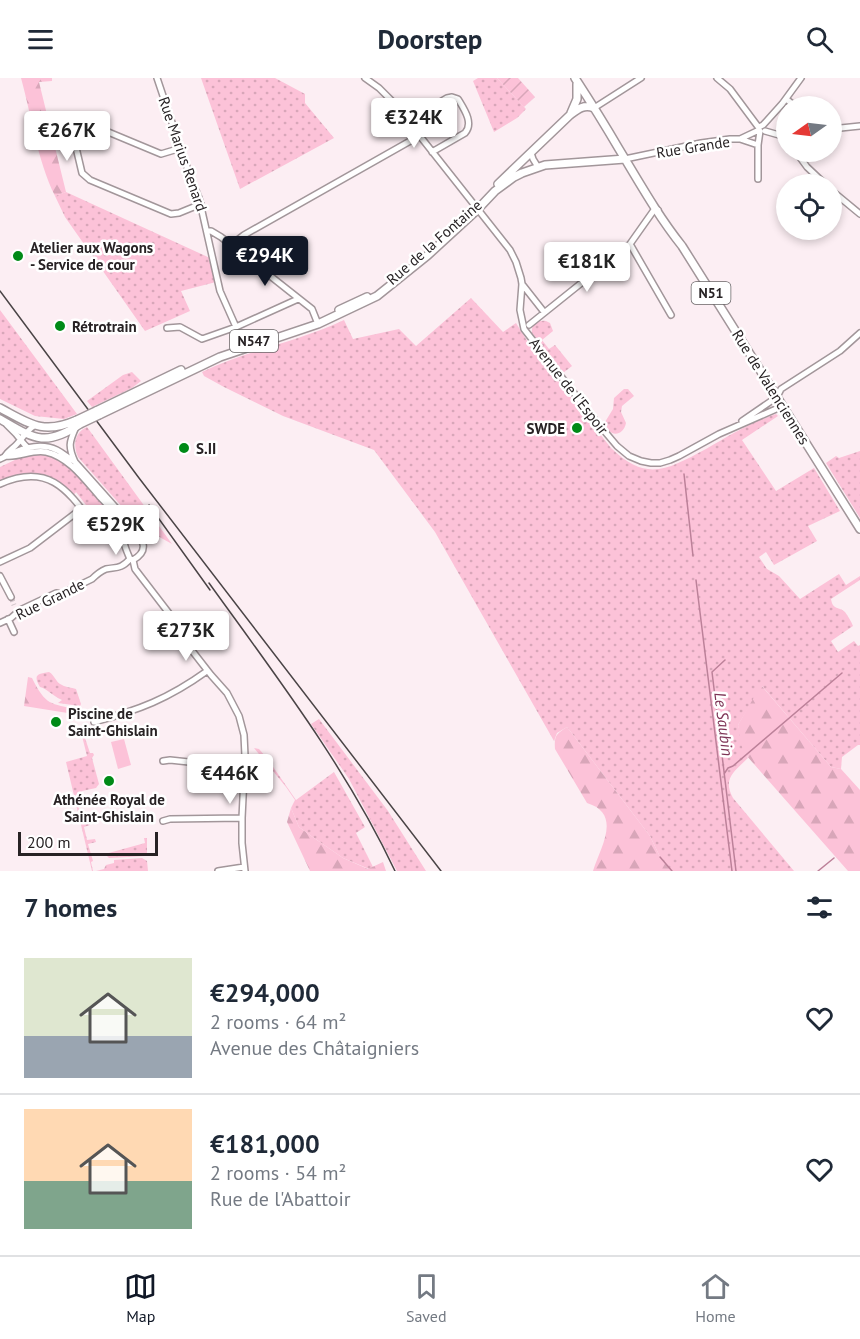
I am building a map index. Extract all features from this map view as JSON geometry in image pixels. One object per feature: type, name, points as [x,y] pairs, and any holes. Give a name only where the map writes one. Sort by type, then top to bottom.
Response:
[{"type":"main road","name":"N51","points":[[576,80],[625,159]]},
{"type":"main road","points":[[570,115],[577,99],[576,80]]},
{"type":"main road","points":[[570,115],[583,107],[594,108]]},
{"type":"main road","name":"N547","points":[[531,153],[570,115]]},
{"type":"main road","name":"Rue de la Fontaine","points":[[476,208],[531,153]]},
{"type":"main road","name":"Rue de la Fontaine","points":[[78,424],[137,393],[229,350],[318,323],[368,296],[423,256],[513,177],[545,165],[625,159]]},
{"type":"main road","name":"Rue de Valenciennes","points":[[625,159],[860,529]]},
{"type":"main road","name":"Rue de Valenciennes","points":[[625,159],[633,164],[676,231],[682,246]]},
{"type":"main road","name":"N547","points":[[0,408],[34,426],[46,428],[78,424]]},
{"type":"main road","name":"N547","points":[[0,419],[22,436],[47,439],[64,434],[78,424]]},
{"type":"street","name":"Rue Marius Renard","points":[[157,78],[201,204],[220,291],[236,327]]},
{"type":"street","name":"Avenue de l'Espoir","points":[[366,78],[386,95],[408,121],[510,250],[522,284],[520,310],[524,329],[617,446],[629,456],[641,461],[651,463],[666,461],[737,426]]},
{"type":"street","points":[[594,108],[641,78]]},
{"type":"street","points":[[717,78],[730,89],[761,129],[776,134]]},
{"type":"street","name":"Rue Grande","points":[[788,96],[801,78]]},
{"type":"street","points":[[408,121],[447,98],[458,99],[470,123],[469,129],[432,152]]},
{"type":"street","name":"Rue Grande","points":[[625,159],[701,142],[740,140],[761,129],[776,111]]},
{"type":"street","points":[[181,148],[161,154],[89,124],[83,124],[75,129],[74,139],[82,172],[90,180],[171,214],[201,204]]},
{"type":"street","points":[[842,128],[860,126]]},
{"type":"street","points":[[758,179],[758,145],[761,129]]},
{"type":"street","points":[[231,245],[243,235],[419,136]]},
{"type":"street","points":[[740,140],[758,145]]},
{"type":"street","points":[[531,153],[538,167]]},
{"type":"street","points":[[803,162],[814,174]]},
{"type":"street","points":[[842,199],[860,214]]},
{"type":"street","points":[[529,325],[630,244],[656,208],[670,222]]},
{"type":"street","points":[[207,231],[215,233],[312,309],[318,323]]},
{"type":"street","points":[[630,244],[671,315]]},
{"type":"street","points":[[522,284],[544,312]]},
{"type":"street","points":[[167,328],[180,327],[202,339],[236,327],[298,299]]},
{"type":"street","points":[[737,426],[777,398],[782,389],[840,351],[860,333]]},
{"type":"street","points":[[737,426],[783,406]]},
{"type":"street","points":[[0,419],[22,436],[30,449],[54,454],[74,468],[116,516],[135,569],[178,625],[183,639],[227,693],[239,716],[244,735],[242,818],[244,869],[218,871]]},
{"type":"street","points":[[61,453],[70,444],[78,424]]},
{"type":"street","points":[[3,458],[34,426]]},
{"type":"street","points":[[54,427],[64,434],[70,444],[75,462]]},
{"type":"street","points":[[10,428],[14,436],[12,447]]},
{"type":"street","points":[[3,458],[44,447],[61,453],[75,462],[142,539],[142,553],[132,559]]},
{"type":"street","points":[[0,484],[22,477],[50,480],[63,488],[106,539],[123,536],[130,528],[134,528]]},
{"type":"street","points":[[0,562],[30,548],[81,509]]},
{"type":"street","name":"Rue Grande","points":[[0,623],[56,593],[62,594],[106,569],[115,569],[132,559]]},
{"type":"street","points":[[0,576],[11,597]]},
{"type":"street","points":[[14,605],[18,612]]},
{"type":"street","points":[[8,619],[14,632]]},
{"type":"street","points":[[94,722],[125,714],[156,702],[207,671]]},
{"type":"street","points":[[163,761],[245,768]]},
{"type":"street","points":[[163,821],[242,818]]},
{"type":"green space","points":[[21,78],[52,78],[52,81],[39,82],[66,192],[55,196],[39,153]]},
{"type":"green space","points":[[201,78],[275,78],[305,94],[305,103],[334,138],[240,189]]},
{"type":"green space","points":[[478,78],[497,78],[526,109],[517,118],[494,132],[473,81]]},
{"type":"green space","points":[[497,78],[518,78],[535,97],[524,107]]},
{"type":"green space","points":[[66,192],[210,258],[216,282],[181,291],[190,311],[145,331],[65,217],[55,196]]},
{"type":"green space","points":[[471,298],[503,332],[516,323],[531,347],[611,448],[636,466],[647,469],[669,467],[749,425],[776,414],[778,416],[742,440],[776,491],[814,468],[840,511],[808,526],[817,541],[774,565],[766,552],[759,557],[767,569],[779,576],[800,599],[839,574],[846,585],[860,576],[860,580],[831,599],[835,607],[845,612],[853,626],[831,641],[838,652],[854,641],[858,646],[860,645],[860,745],[842,757],[841,769],[831,767],[762,686],[738,725],[748,758],[729,780],[733,798],[794,871],[672,871],[660,857],[650,836],[567,727],[557,733],[554,741],[435,532],[374,450],[283,416],[224,387],[204,376],[202,372],[344,320],[353,339],[399,329],[416,346]]},
{"type":"green space","points":[[0,310],[77,414],[64,419],[35,416],[0,399]]},
{"type":"green space","points":[[546,321],[550,323],[553,331],[542,340],[549,349],[555,345],[572,366],[563,373],[532,333],[535,323]]},
{"type":"green space","points":[[132,372],[141,381],[132,388],[92,407],[87,401],[123,375]]},
{"type":"green space","points":[[624,389],[628,389],[634,396],[622,406],[621,412],[626,423],[622,431],[615,434],[609,431],[605,422],[613,409],[614,398]]},
{"type":"green space","points":[[87,427],[172,544],[154,534],[137,516],[124,509],[78,457],[75,448],[77,436]]},
{"type":"green space","points":[[860,451],[860,518],[826,463],[836,456],[839,458]]},
{"type":"green space","points":[[47,455],[66,465],[95,494],[116,521],[118,529],[114,536],[105,536],[101,531],[103,527],[76,492],[73,496],[57,482],[30,475],[0,482],[0,467],[19,458]]},
{"type":"green space","points":[[49,672],[60,684],[76,689],[80,706],[58,703],[62,700],[40,687],[37,676]]},
{"type":"green space","points":[[28,677],[32,678],[45,699],[78,710],[81,712],[80,715],[24,706]]},
{"type":"green space","points":[[761,685],[831,767],[841,769],[860,790],[860,871],[848,871],[746,755],[742,747],[738,725]]},
{"type":"green space","points":[[319,719],[388,811],[426,871],[397,871],[349,779],[311,724]]},
{"type":"green space","points":[[567,727],[650,836],[660,857],[672,871],[593,871],[604,842],[607,823],[598,808],[587,803],[555,749],[556,736]]},
{"type":"green space","points":[[89,730],[89,736],[85,738],[90,753],[94,755],[92,758],[99,784],[96,788],[82,791],[83,797],[76,799],[82,819],[89,818],[90,825],[84,827],[87,840],[95,839],[96,842],[88,844],[93,861],[91,862],[93,871],[66,762],[87,756],[81,732]]},
{"type":"green space","points":[[124,739],[131,765],[118,769],[111,742]]},
{"type":"green space","points":[[254,748],[259,749],[266,757],[272,758],[269,761],[296,800],[334,772],[365,827],[356,833],[373,867],[369,869],[343,858],[299,827],[291,808],[295,800]]},
{"type":"green space","points":[[291,808],[299,827],[343,858],[368,869],[383,862],[386,871],[310,871],[287,822]]},
{"type":"green space","points":[[144,838],[147,838],[145,856],[109,858],[105,854],[145,843]]},
{"type":"green space","points":[[142,858],[147,861],[148,871],[96,871],[114,863],[114,860]]},
{"type":"waterway","name":"Le Saubin","points":[[684,474],[693,556]]},
{"type":"waterway","name":"Le Saubin","points":[[696,580],[732,871]]},
{"type":"waterway","points":[[725,660],[712,672],[736,871]]},
{"type":"waterway","points":[[724,774],[728,768],[842,673]]},
{"type":"waterway","points":[[660,857],[672,871]]},
{"type":"waterway","points":[[818,871],[834,858]]},
{"type":"tunnel","points":[[11,597],[14,605]]},
{"type":"railway","points":[[0,291],[139,478],[441,871]]},
{"type":"railway","points":[[149,505],[210,590]]},
{"type":"railway","points":[[209,583],[309,723],[355,795],[395,871]]},
{"type":"place","name":"Atelier aux Wagons - Service de cour","points":[[18,256]]},
{"type":"place","name":"Rétrotrain","points":[[60,326]]},
{"type":"place","name":"SWDE","points":[[577,428]]},
{"type":"place","name":"S.II","points":[[184,448]]},
{"type":"place","name":"Piscine de Saint-Ghislain","points":[[56,722]]},
{"type":"place","name":"Athénée Royal de Saint-Ghislain","points":[[109,781]]}]
